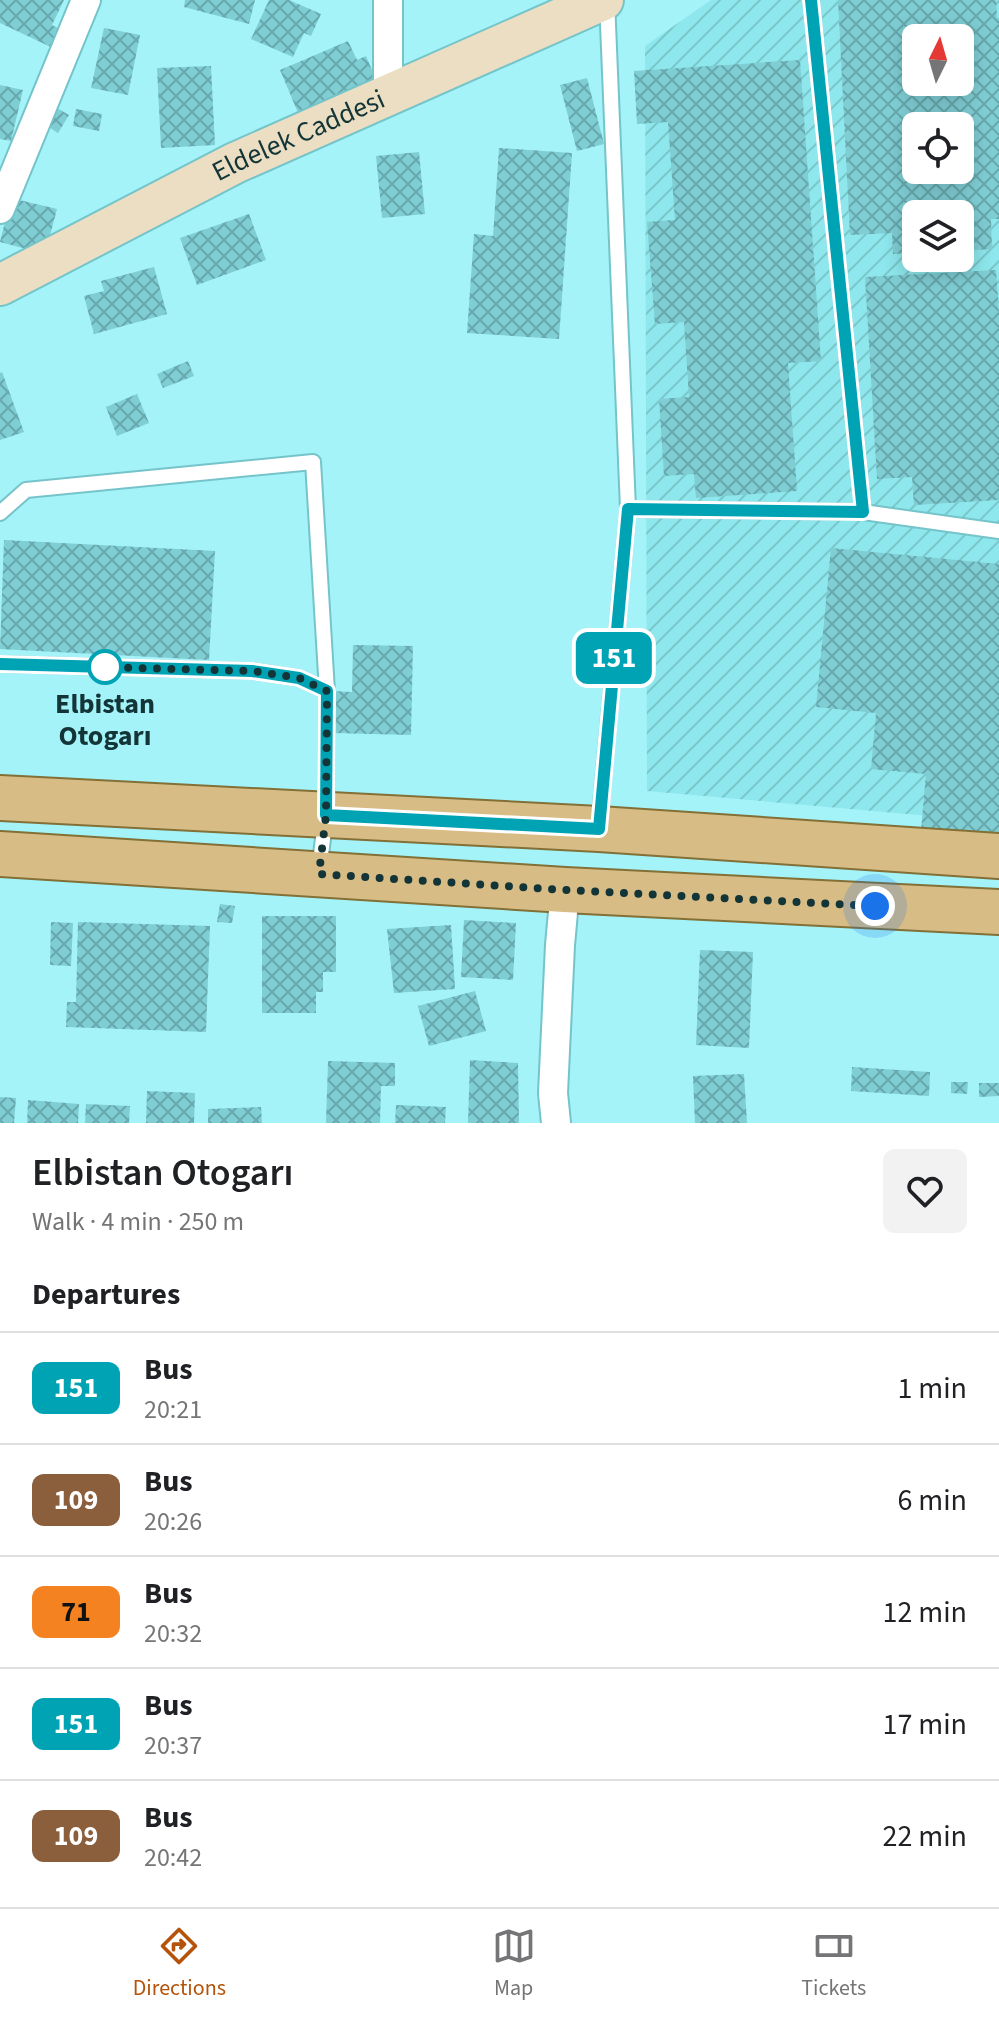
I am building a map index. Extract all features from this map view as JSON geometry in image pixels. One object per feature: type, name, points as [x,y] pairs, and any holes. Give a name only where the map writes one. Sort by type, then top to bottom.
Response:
[{"type":"main road","points":[[0,798],[599,829],[999,856]]},
{"type":"main road","points":[[0,854],[565,890],[999,912]]},
{"type":"street","points":[[0,209],[86,0]]},
{"type":"street","points":[[388,0],[388,95]]},
{"type":"street","name":"Eldelek Caddesi","points":[[0,285],[235,163],[585,4]]},
{"type":"street","points":[[556,1123],[553,1093],[565,890]]},
{"type":"lane","points":[[811,0],[863,512]]},
{"type":"lane","points":[[585,4],[628,509],[599,829]]},
{"type":"lane","points":[[0,513],[26,490],[313,462],[327,691],[326,815],[319,874]]},
{"type":"lane","points":[[628,509],[863,512],[999,531]]},
{"type":"lane","points":[[0,664],[252,671],[299,678],[327,691]]},
{"type":"shaded area","points":[[711,0],[999,0],[999,822],[647,791],[645,46]]},
{"type":"building","points":[[0,0],[64,0],[52,25],[62,30],[53,48],[0,23]]},
{"type":"building","points":[[185,0],[255,0],[249,24],[184,7]]},
{"type":"building","points":[[269,0],[289,0],[321,14],[311,36],[304,33],[293,57],[251,39]]},
{"type":"building","points":[[838,0],[996,0],[999,18],[999,219],[991,219],[992,249],[974,250],[974,200],[902,200],[902,254],[893,254],[892,233],[850,235]]},
{"type":"building","points":[[104,28],[140,35],[128,95],[91,88]]},
{"type":"building","points":[[348,41],[357,60],[366,56],[377,82],[299,115],[280,70]]},
{"type":"building","points":[[800,60],[821,361],[788,363],[797,491],[696,498],[694,474],[664,476],[659,399],[689,397],[684,322],[655,324],[647,222],[675,220],[668,122],[637,124],[634,71]]},
{"type":"building","points":[[211,66],[215,145],[161,148],[157,68]]},
{"type":"building","points":[[587,78],[604,144],[577,151],[560,85]]},
{"type":"building","points":[[0,85],[23,90],[11,141],[0,139]]},
{"type":"building","points":[[55,107],[69,115],[58,133],[44,124]]},
{"type":"building","points":[[76,109],[102,114],[99,131],[73,126]]},
{"type":"building","points":[[499,148],[572,153],[559,339],[467,333],[474,234],[493,236]]},
{"type":"building","points":[[419,152],[425,214],[382,218],[376,156]]},
{"type":"building","points":[[11,198],[57,209],[45,254],[0,242]]},
{"type":"building","points":[[249,214],[266,260],[197,285],[180,238]]},
{"type":"building","points":[[154,267],[167,314],[94,334],[84,296],[104,291],[101,281]]},
{"type":"building","points":[[996,270],[999,313],[999,500],[914,505],[912,477],[877,479],[865,277]]},
{"type":"building","points":[[188,361],[194,376],[163,388],[157,374]]},
{"type":"building","points":[[0,373],[24,432],[0,440]]},
{"type":"building","points":[[137,394],[149,423],[117,436],[106,407]]},
{"type":"building","name":"Elbistan Otogarı","points":[[4,540],[215,551],[209,660],[0,649]]},
{"type":"building","points":[[831,548],[999,564],[999,838],[921,831],[926,774],[871,769],[876,713],[816,707]]},
{"type":"building","points":[[353,645],[413,646],[411,735],[333,733],[334,691],[352,692]]},
{"type":"building","points":[[220,904],[235,906],[232,923],[217,922]]},
{"type":"building","points":[[262,916],[336,916],[336,972],[323,972],[323,992],[316,992],[316,1013],[262,1013]]},
{"type":"building","points":[[464,920],[516,923],[513,980],[461,977]]},
{"type":"building","points":[[51,922],[73,923],[71,966],[50,965]]},
{"type":"building","points":[[78,922],[210,926],[206,1032],[66,1027],[67,1002],[76,1002]]},
{"type":"building","points":[[451,925],[455,989],[394,993],[387,929]]},
{"type":"building","points":[[700,950],[753,952],[749,1048],[696,1045]]},
{"type":"building","points":[[475,991],[486,1031],[429,1046],[418,1006]]},
{"type":"building","points":[[470,1060],[518,1063],[519,1123],[468,1123]]},
{"type":"building","points":[[328,1061],[395,1063],[395,1086],[381,1086],[380,1123],[326,1123]]},
{"type":"building","points":[[852,1067],[930,1072],[929,1096],[851,1091]]},
{"type":"building","points":[[744,1074],[747,1123],[695,1123],[693,1076]]},
{"type":"building","points":[[951,1082],[968,1082],[967,1094],[951,1093]]},
{"type":"building","points":[[979,1083],[999,1083],[999,1096],[979,1097]]},
{"type":"building","points":[[147,1091],[195,1093],[194,1123],[146,1123]]},
{"type":"building","points":[[0,1097],[16,1098],[14,1123],[0,1123]]},
{"type":"building","points":[[28,1100],[79,1104],[78,1123],[27,1123]]},
{"type":"building","points":[[86,1104],[130,1106],[129,1123],[85,1123]]},
{"type":"building","points":[[396,1105],[446,1107],[445,1123],[395,1123]]},
{"type":"building","points":[[261,1107],[262,1123],[208,1123],[208,1109]]},
{"type":"bus line","name":"151","points":[[0,664],[252,671],[299,678],[327,691],[326,815],[599,829],[628,509],[863,512],[811,0]]},
{"type":"place","name":"Elbistan Otogarı","points":[[105,667]]},
{"type":"route","points":[[105,667],[95,667],[252,671],[299,678],[327,691],[326,815],[319,874],[875,906]]}]
